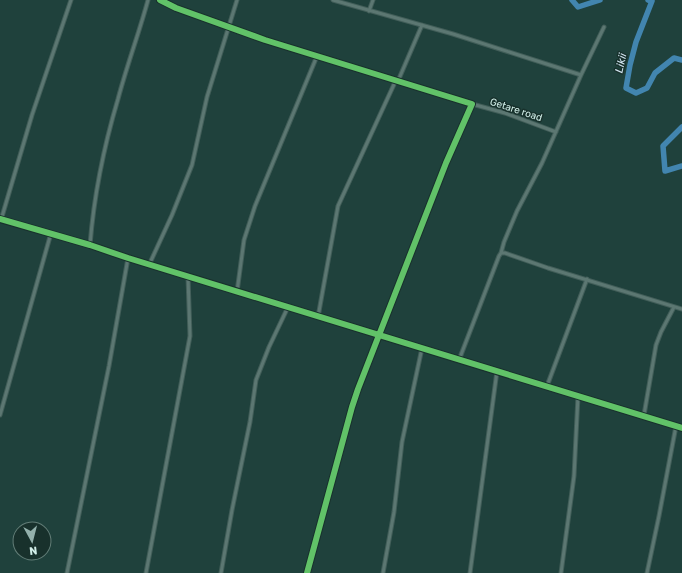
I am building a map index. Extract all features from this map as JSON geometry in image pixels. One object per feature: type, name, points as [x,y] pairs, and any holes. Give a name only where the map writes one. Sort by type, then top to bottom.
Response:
[{"type":"street","points":[[71,0],[32,115],[1,219],[51,233],[149,265],[644,415],[682,428]]},
{"type":"street","points":[[90,245],[96,201],[110,128],[148,0]]},
{"type":"street","name":"Getare road","points":[[160,0],[176,8],[265,40],[504,113],[556,132]]},
{"type":"street","points":[[149,265],[172,216],[192,165],[207,97],[237,0]]},
{"type":"street","points":[[333,0],[466,38],[581,75]]},
{"type":"street","points":[[369,11],[373,0]]},
{"type":"street","points":[[318,317],[338,206],[422,25]]},
{"type":"street","points":[[460,360],[517,211],[542,163],[604,27]]},
{"type":"street","points":[[237,292],[244,240],[254,206],[317,56]]},
{"type":"street","points":[[307,573],[352,407],[446,163],[472,104]]},
{"type":"street","points":[[0,415],[51,233]]},
{"type":"street","points":[[501,253],[682,309]]},
{"type":"street","points":[[67,573],[109,366],[128,258]]},
{"type":"street","points":[[146,573],[190,336],[188,277]]},
{"type":"street","points":[[547,386],[586,279]]},
{"type":"street","points":[[221,573],[251,416],[256,380],[269,347],[288,307]]},
{"type":"street","points":[[644,415],[656,346],[661,332],[674,307]]},
{"type":"street","points":[[383,573],[394,512],[402,442],[422,348]]},
{"type":"street","points":[[470,573],[497,371]]},
{"type":"street","points":[[561,573],[574,476],[578,396]]},
{"type":"street","points":[[647,573],[676,426]]},
{"type":"waterway","name":"Likii","points":[[572,0],[578,7],[600,0]]},
{"type":"waterway","name":"Likii","points":[[648,0],[652,1],[636,42],[626,88],[636,93],[647,88],[655,73],[674,58],[682,60]]},
{"type":"waterway","name":"Likii","points":[[682,127],[663,146],[665,171],[682,166]]},
{"type":"cycle path","points":[[160,0],[176,8],[265,40],[472,104],[446,163],[358,389],[307,573]]},
{"type":"cycle path","points":[[0,219],[90,245],[682,428]]}]
